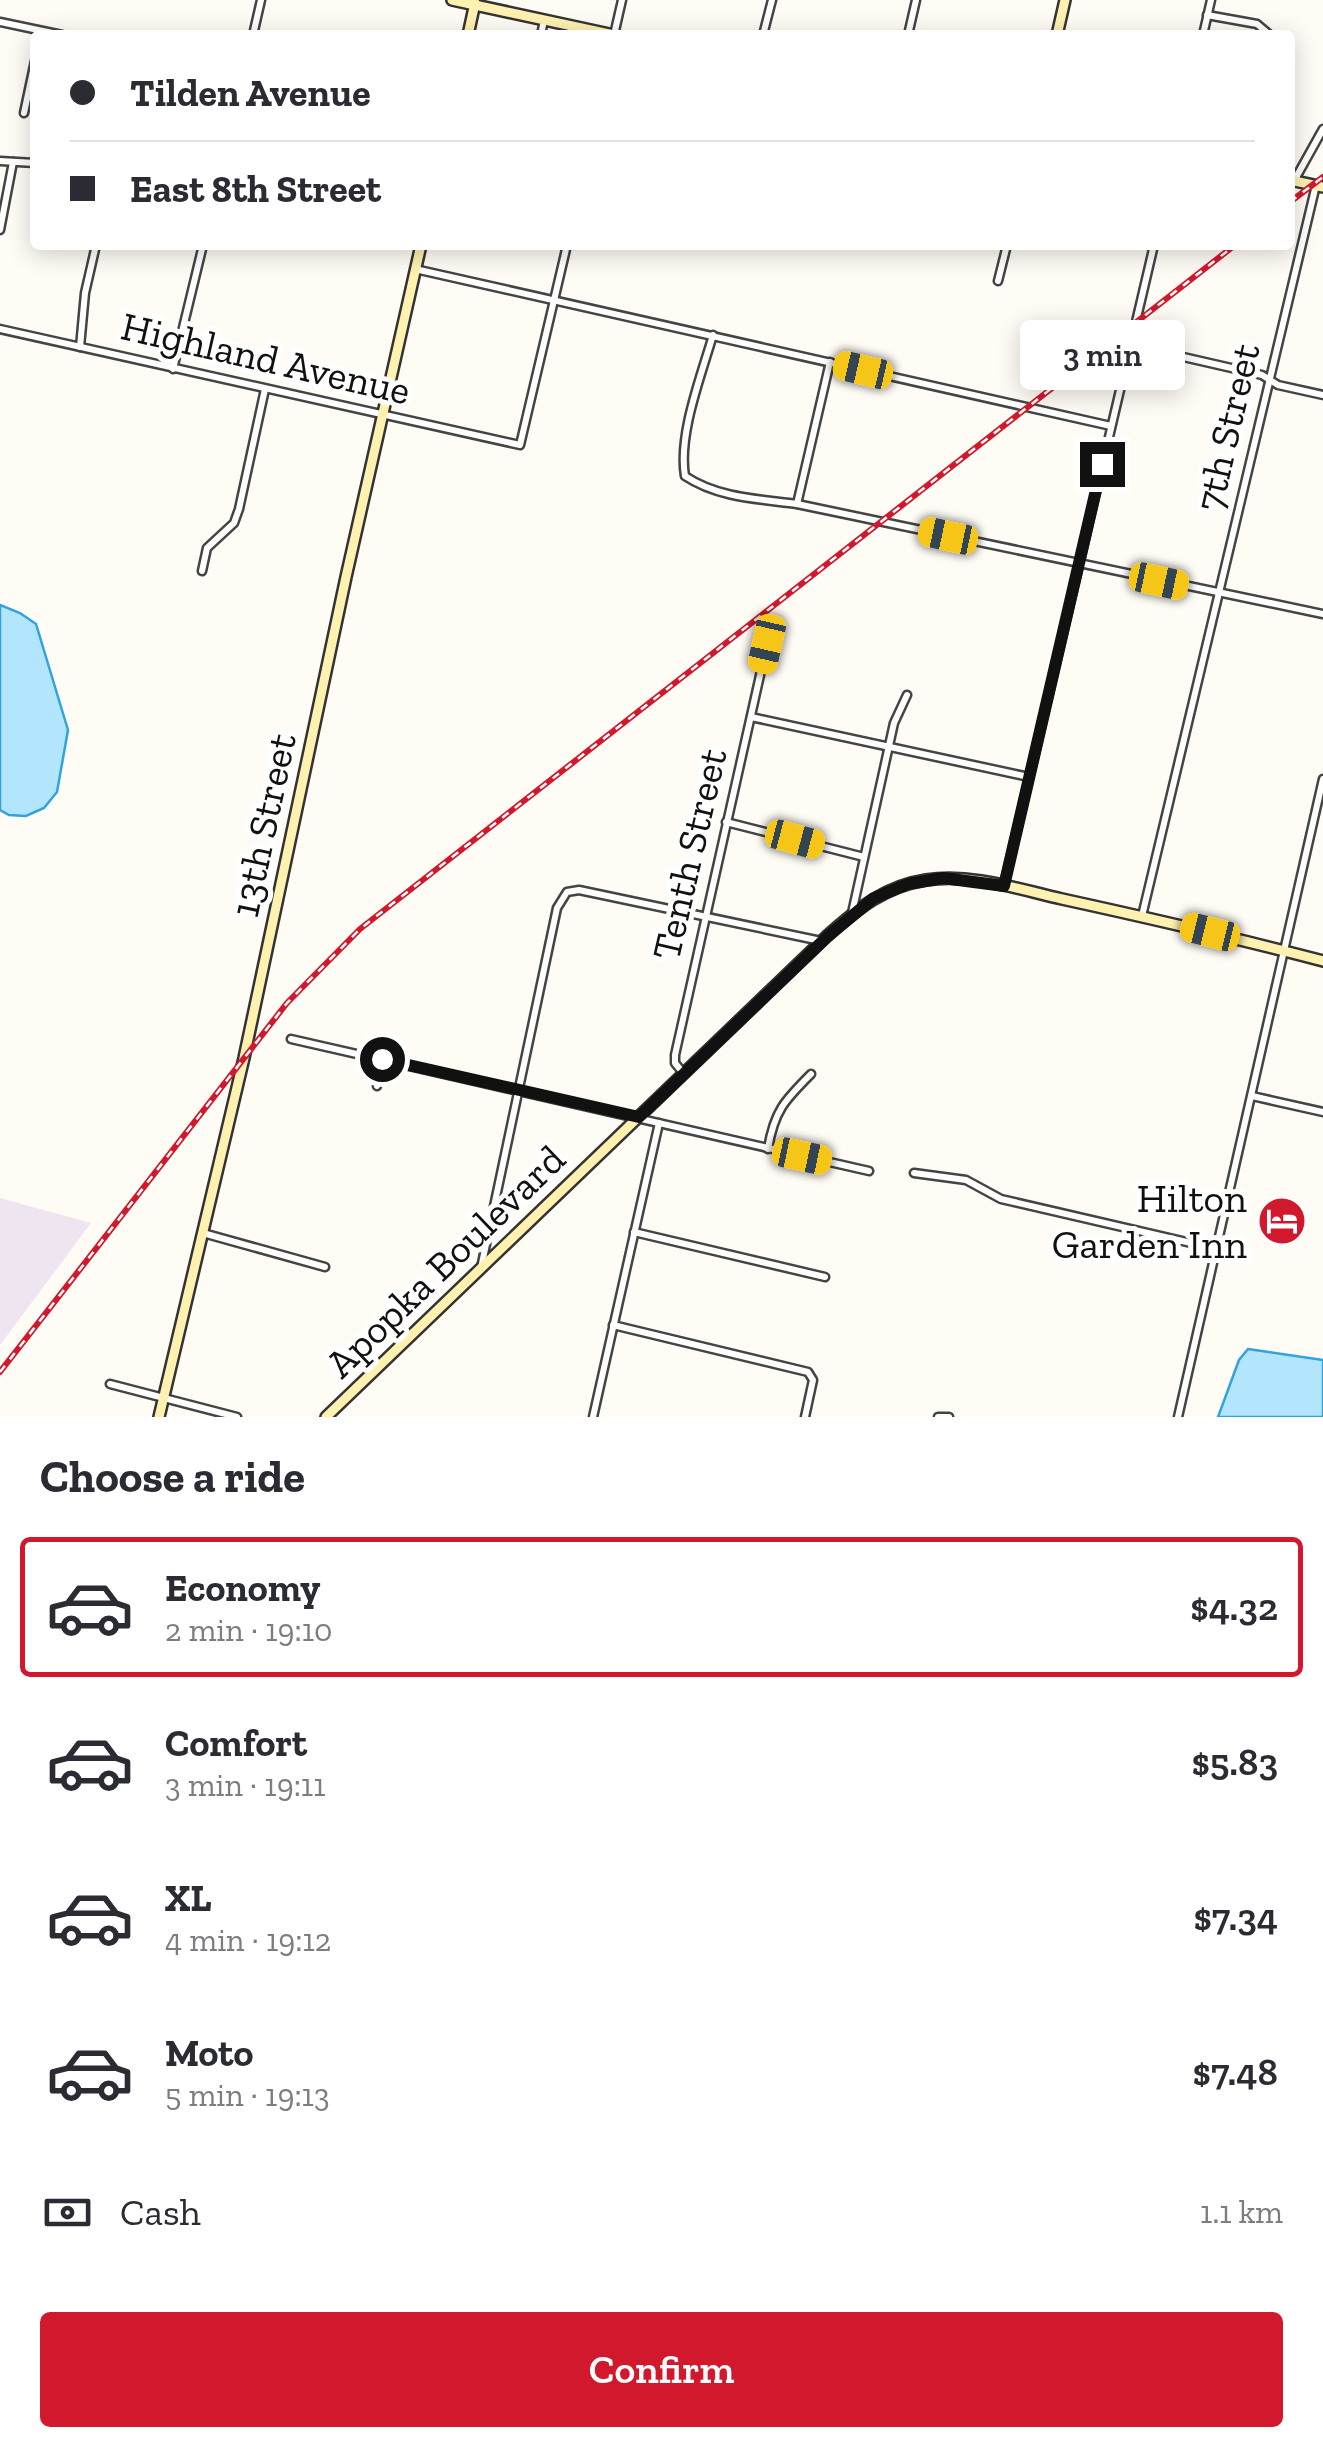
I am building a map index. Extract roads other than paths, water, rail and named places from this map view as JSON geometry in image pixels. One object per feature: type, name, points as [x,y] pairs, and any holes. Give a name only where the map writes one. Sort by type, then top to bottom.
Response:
[{"type":"street","points":[[253,30],[261,0]]},
{"type":"street","points":[[452,0],[591,30]]},
{"type":"street","points":[[615,30],[622,0]]},
{"type":"street","points":[[764,30],[772,0]]},
{"type":"street","points":[[909,30],[916,0]]},
{"type":"street","points":[[1058,30],[1065,0]]},
{"type":"street","points":[[1204,30],[1211,0]]},
{"type":"street","points":[[469,30],[475,2]]},
{"type":"street","points":[[1207,15],[1258,24],[1265,30]]},
{"type":"street","points":[[543,30],[544,20]]},
{"type":"street","points":[[0,22],[30,30]]},
{"type":"street","points":[[24,113],[30,85]]},
{"type":"street","points":[[1295,175],[1323,129]]},
{"type":"street","points":[[0,162],[30,163]]},
{"type":"street","points":[[0,230],[14,162]]},
{"type":"street","points":[[1295,181],[1320,186]]},
{"type":"street","name":"7th Street","points":[[1142,916],[1269,379],[1320,186]]},
{"type":"street","points":[[80,347],[85,293],[95,250]]},
{"type":"street","points":[[173,369],[202,250]]},
{"type":"street","name":"13th Street","points":[[158,1417],[203,1233],[419,250]]},
{"type":"street","points":[[553,302],[566,250]]},
{"type":"street","points":[[998,281],[1005,250]]},
{"type":"street","points":[[1004,886],[1153,250]]},
{"type":"street","points":[[415,270],[1111,426]]},
{"type":"street","name":"Highland Avenue","points":[[0,329],[520,445],[553,302]]},
{"type":"street","points":[[712,336],[682,461],[685,476],[724,494],[797,504],[1323,614]]},
{"type":"street","points":[[1131,345],[1262,374],[1278,385],[1323,395]]},
{"type":"street","points":[[797,504],[830,362]]},
{"type":"street","points":[[202,572],[207,548],[234,523],[240,508],[265,389]]},
{"type":"street","name":"Tenth Street","points":[[684,1074],[674,1059],[767,644]]},
{"type":"street","points":[[852,913],[898,710],[907,695]]},
{"type":"street","points":[[751,716],[1028,777]]},
{"type":"street","points":[[1178,1417],[1323,779]]},
{"type":"street","points":[[726,822],[864,857]]},
{"type":"street","name":"Apopka Boulevard","points":[[326,1417],[822,941],[852,913],[885,892],[922,881],[955,878],[1142,916],[1323,960]]},
{"type":"street","points":[[481,1268],[557,908],[567,892],[579,890],[822,941]]},
{"type":"street","points":[[291,1039],[868,1170]]},
{"type":"street","points":[[378,1086],[382,1059]]},
{"type":"street","points":[[768,1149],[780,1106],[811,1074]]},
{"type":"street","points":[[1252,1096],[1323,1112]]},
{"type":"street","points":[[593,1417],[659,1123]]},
{"type":"street","points":[[914,1173],[966,1180],[1001,1199],[1217,1250]]},
{"type":"street","points":[[634,1232],[825,1277]]},
{"type":"street","points":[[203,1233],[324,1268]]},
{"type":"street","points":[[613,1325],[808,1372],[812,1376],[806,1417]]},
{"type":"street","points":[[110,1384],[237,1417]]},
{"type":"street","points":[[938,1416],[949,1417]]},
{"type":"water","points":[[0,605],[36,624],[68,730],[57,792],[44,808],[26,816],[0,810]]},
{"type":"water","points":[[1248,1349],[1323,1360],[1323,1417],[1218,1417],[1239,1360]]},
{"type":"railway","points":[[1295,198],[1323,177]]},
{"type":"railway","points":[[0,1372],[287,1003],[360,929],[1229,250]]},
{"type":"place","name":"Hilton Garden Inn","points":[[1282,1221]]}]
